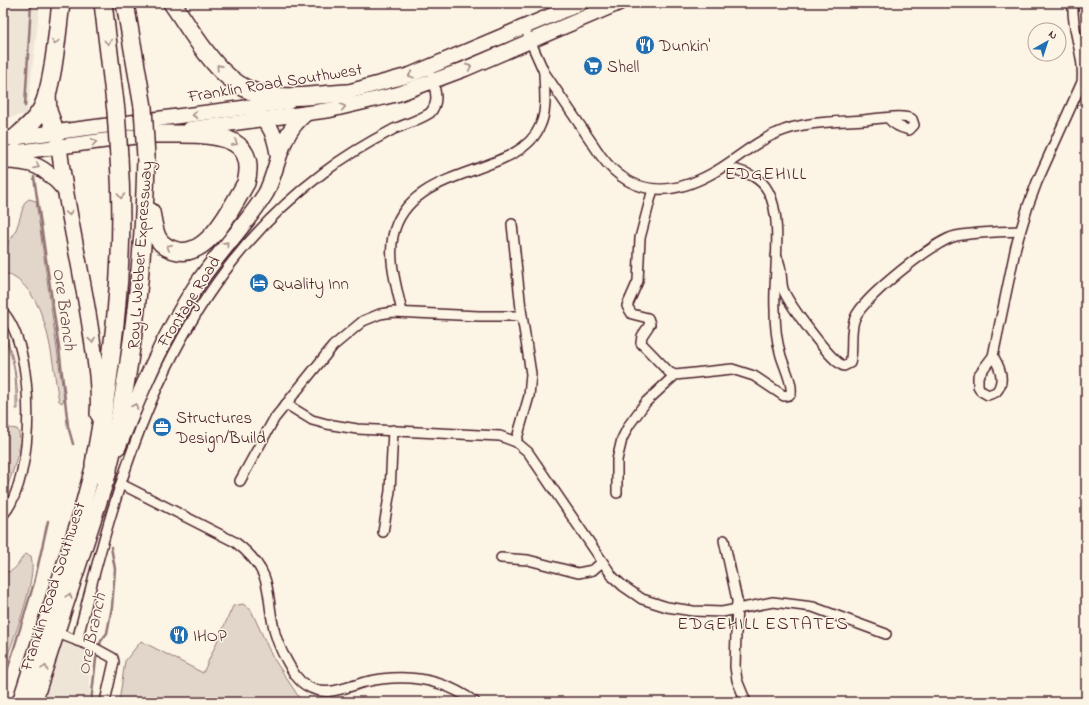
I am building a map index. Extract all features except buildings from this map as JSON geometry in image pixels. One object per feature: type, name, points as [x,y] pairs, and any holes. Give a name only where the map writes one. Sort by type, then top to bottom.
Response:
[{"type":"highway","points":[[9,139],[31,124],[43,107],[48,90],[61,3]]},
{"type":"highway","name":"Roy L. Webber Expressway","points":[[94,464],[107,397],[118,300],[121,215],[116,111],[103,3]]},
{"type":"highway","name":"Roy L. Webber Expressway","points":[[113,482],[118,430],[131,358],[146,193],[146,157],[143,107],[125,3]]},
{"type":"highway","points":[[172,3],[225,75],[249,90],[259,94],[283,97],[347,92]]},
{"type":"highway","points":[[48,90],[48,111],[58,140]]},
{"type":"highway","points":[[247,107],[265,120],[274,134],[278,154]]},
{"type":"highway","points":[[278,154],[291,127],[305,114]]},
{"type":"highway","points":[[146,193],[152,214],[152,224],[161,243],[173,250],[189,251],[198,248],[212,236],[243,189],[248,174],[247,159],[244,151],[234,141],[214,136],[155,134]]},
{"type":"highway","name":"Franklin Road Southwest","points":[[34,702],[50,631],[94,464],[98,411],[94,350],[85,291],[64,189],[58,140]]},
{"type":"highway","name":"Franklin Road Southwest","points":[[20,702],[113,482],[145,383],[171,328],[198,282],[266,193],[272,180],[278,154]]},
{"type":"highway","points":[[3,161],[24,161],[35,164],[53,177],[64,189]]},
{"type":"main road","name":"Franklin Road Southwest","points":[[58,140],[247,107],[347,92],[382,84],[430,68],[581,3]]},
{"type":"main road","name":"Franklin Road Southwest","points":[[58,140],[155,134],[265,120],[370,102],[433,82],[619,3]]},
{"type":"main road","points":[[9,139],[58,140]]},
{"type":"main road","points":[[3,154],[58,140]]},
{"type":"street","points":[[993,356],[1020,231],[1037,182],[1079,92],[1084,59],[1073,26],[1073,3]]},
{"type":"street","points":[[524,27],[544,72],[608,166],[630,182],[653,189],[682,186],[711,174],[762,140],[794,127],[889,119]]},
{"type":"street","name":"Frontage Road","points":[[77,641],[97,563],[113,482],[138,435],[166,367],[200,306],[232,261],[275,214],[323,173],[367,144],[430,113],[436,103],[430,68]]},
{"type":"street","points":[[402,312],[392,261],[393,237],[400,216],[416,198],[430,189],[514,152],[533,138],[541,125],[544,116],[544,72]]},
{"type":"street","points":[[653,189],[650,206],[640,238],[638,281],[627,306],[632,314],[648,318],[650,324],[642,336],[641,343],[669,372],[675,375],[732,369],[754,376],[786,396],[791,393],[792,390],[777,337],[774,308],[776,225],[772,200],[767,188],[753,176],[724,166]]},
{"type":"street","points":[[512,224],[531,385],[516,442]]},
{"type":"street","points":[[776,255],[782,270],[784,290],[790,302],[831,356],[844,366],[850,363],[852,326],[859,310],[878,291],[912,262],[937,244],[956,236],[1020,231]]},
{"type":"street","points":[[3,312],[19,342],[26,382],[28,420],[25,455],[20,479],[14,499],[3,514]]},
{"type":"street","points":[[240,481],[267,429],[286,404],[333,346],[352,329],[368,318],[380,314],[402,312],[479,316],[522,316]]},
{"type":"street","points":[[617,493],[617,460],[622,439],[641,408],[675,375]]},
{"type":"street","points":[[286,404],[320,423],[357,428],[500,436],[516,442],[528,452],[602,562],[623,586],[654,604],[693,611],[722,612],[773,602],[813,607],[886,634]]},
{"type":"street","points":[[383,532],[390,492],[393,430]]},
{"type":"street","points":[[113,482],[235,542],[250,554],[264,576],[268,589],[275,635],[282,652],[295,675],[308,687],[323,692],[331,692],[366,682],[405,677],[442,684],[469,700]]},
{"type":"street","points":[[724,540],[737,610],[735,667],[737,680],[746,702]]},
{"type":"street","points":[[500,558],[528,560],[578,573],[593,570],[602,562]]},
{"type":"street","points":[[50,631],[91,646],[113,658],[114,662],[105,702]]},
{"type":"shaded area","points":[[3,3],[40,3],[27,114],[3,119]]},
{"type":"shaded area","points":[[29,199],[36,201],[64,399],[62,403],[59,401],[46,327],[39,309],[30,293],[19,280],[3,272],[3,245],[11,239],[17,227],[25,202]]},
{"type":"shaded area","points":[[3,328],[15,368],[18,409],[16,409],[15,373]]},
{"type":"shaded area","points":[[3,427],[17,429],[19,434],[19,442],[16,462],[3,496]]},
{"type":"shaded area","points":[[25,554],[31,556],[31,580],[23,612],[3,669],[3,571],[7,572],[14,569]]},
{"type":"shaded area","points":[[243,604],[251,610],[272,656],[302,702],[119,702],[125,661],[141,641],[203,673],[233,606]]},
{"type":"shaded area","points":[[60,638],[71,641],[89,651],[90,695],[87,702],[39,702]]},
{"type":"waterway","name":"Ore Branch","points":[[25,106],[31,3]]},
{"type":"waterway","name":"Ore Branch","points":[[34,177],[59,348],[68,426],[73,444]]},
{"type":"waterway","points":[[3,684],[34,583],[48,521]]},
{"type":"waterway","name":"Ore Branch","points":[[91,702],[96,659],[101,641],[107,633],[112,607],[115,569],[111,547]]},
{"type":"place","name":"Dunkin'","points":[[645,45]]},
{"type":"place","name":"Shell","points":[[593,66]]},
{"type":"place","name":"Quality Inn","points":[[259,283]]},
{"type":"place","name":"Structures Design/Build","points":[[162,427]]},
{"type":"place","name":"IHOP","points":[[179,635]]},
{"type":"district","name":"EDGEHILL","points":[[766,173]]},
{"type":"district","name":"EDGEHILL ESTATES","points":[[763,623]]}]
